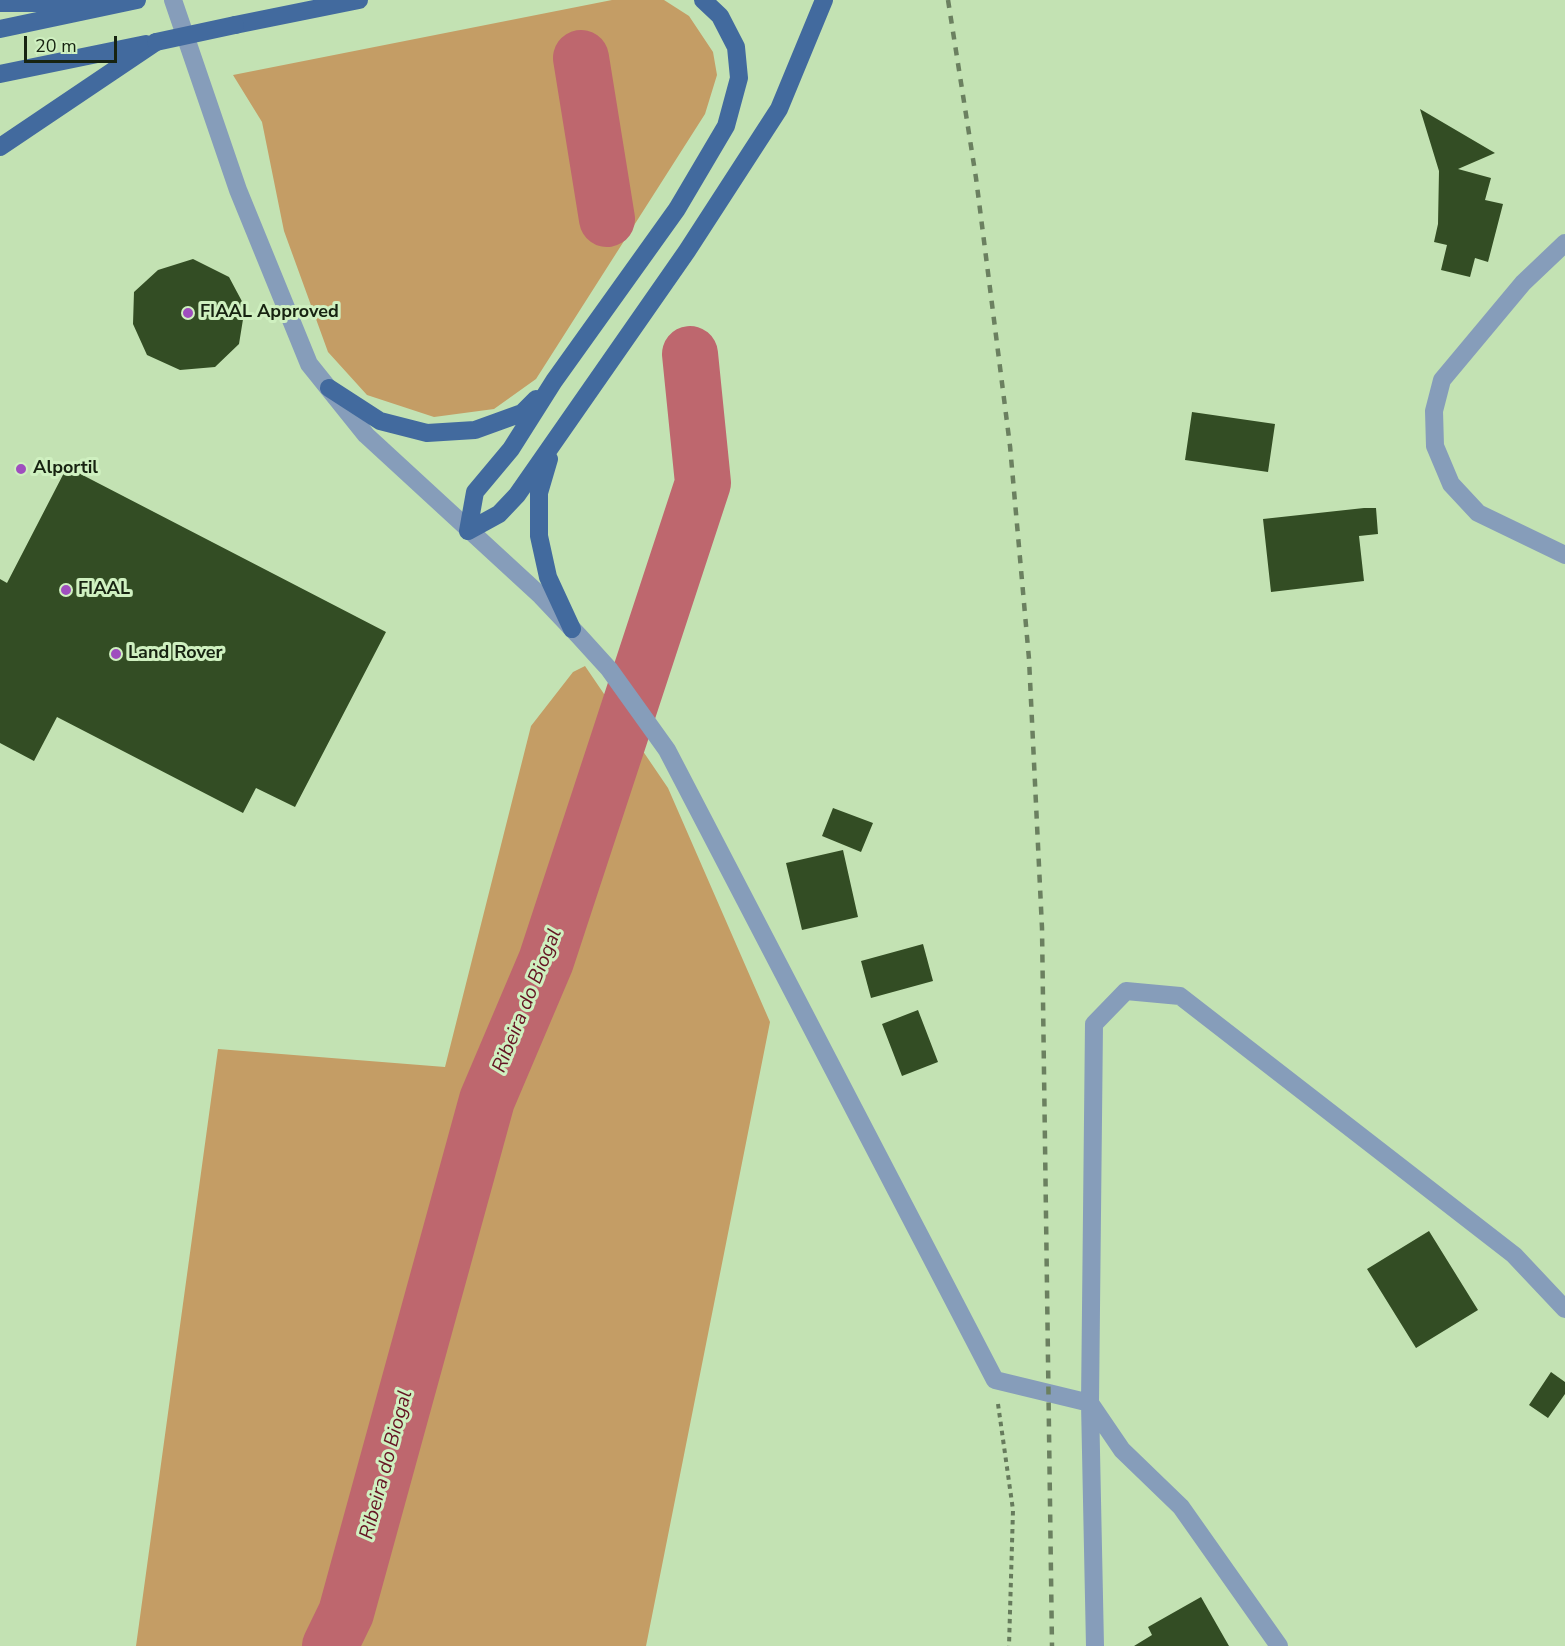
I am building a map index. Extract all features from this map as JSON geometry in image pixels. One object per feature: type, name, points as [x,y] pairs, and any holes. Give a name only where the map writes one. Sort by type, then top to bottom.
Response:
[{"type":"main road","points":[[0,74],[359,0]]},
{"type":"main road","points":[[468,531],[476,492],[511,449],[554,381],[677,209],[726,126],[738,78],[736,47],[720,16],[703,0]]},
{"type":"main road","points":[[468,531],[499,514],[571,421],[687,251],[779,109],[824,0]]},
{"type":"main road","points":[[0,3],[130,1]]},
{"type":"main road","points":[[0,30],[130,1]]},
{"type":"main road","points":[[0,147],[156,42]]},
{"type":"main road","points":[[329,388],[380,421],[427,433],[475,430],[522,413],[554,381]]},
{"type":"main road","points":[[571,421],[548,461],[539,493],[539,536],[548,577],[572,629]]},
{"type":"street","points":[[173,0],[238,190],[309,364],[366,435],[541,596],[572,629],[609,669],[667,750],[995,1380],[1090,1404],[1122,1450],[1181,1507],[1279,1646]]},
{"type":"street","points":[[1565,243],[1523,283],[1442,380],[1434,411],[1436,446],[1451,484],[1478,513],[1565,555]]},
{"type":"street","points":[[1095,1646],[1090,1404],[1094,1024],[1126,991],[1180,996],[1514,1255],[1565,1309]]},
{"type":"path","points":[[995,1380],[1013,1509],[1009,1646]]},
{"type":"shaded area","points":[[612,0],[664,0],[689,16],[713,52],[717,75],[705,114],[536,379],[494,409],[434,417],[367,395],[328,352],[284,231],[262,122],[233,75]]},
{"type":"shaded area","points":[[585,666],[668,788],[770,1022],[646,1646],[136,1646],[218,1049],[445,1067],[531,726],[573,672]]},
{"type":"building","points":[[1420,109],[1495,153],[1458,169],[1491,178],[1485,200],[1503,204],[1488,262],[1475,258],[1470,277],[1441,270],[1447,245],[1434,242],[1438,224],[1439,171]]},
{"type":"building","points":[[193,259],[229,277],[245,307],[239,344],[215,367],[180,370],[147,355],[133,324],[134,292],[158,270]]},
{"type":"building","points":[[1192,412],[1275,424],[1268,472],[1185,460]]},
{"type":"building","points":[[67,467],[386,632],[295,807],[256,788],[243,813],[57,717],[34,761],[0,743],[0,579],[7,583]]},
{"type":"building","points":[[1376,508],[1378,534],[1359,536],[1364,581],[1271,592],[1263,519]]},
{"type":"building","points":[[833,808],[873,823],[861,852],[822,836]]},
{"type":"building","points":[[843,850],[858,917],[802,930],[786,863]]},
{"type":"building","points":[[923,944],[933,981],[871,998],[861,961]]},
{"type":"building","points":[[918,1010],[938,1062],[902,1076],[882,1024]]},
{"type":"building","points":[[1429,1231],[1478,1310],[1416,1348],[1367,1269]]},
{"type":"building","points":[[1551,1372],[1565,1382],[1565,1394],[1548,1418],[1529,1405]]},
{"type":"building","points":[[1201,1597],[1229,1646],[1134,1646],[1152,1635],[1148,1627]]},
{"type":"waterway","name":"Ribeira do Biogal","points":[[581,58],[607,219]]},
{"type":"waterway","name":"Ribeira do Biogal","points":[[330,1646],[346,1613],[487,1100],[546,961],[703,483],[690,354]]},
{"type":"railway","points":[[948,0],[976,178],[1010,446],[1029,659],[1042,928],[1052,1646]]},
{"type":"place","name":"FIAAL Approved","points":[[188,313]]},
{"type":"place","name":"Alportil","points":[[21,469]]},
{"type":"place","name":"FIAAL","points":[[66,590]]},
{"type":"place","name":"Land Rover","points":[[116,654]]}]
